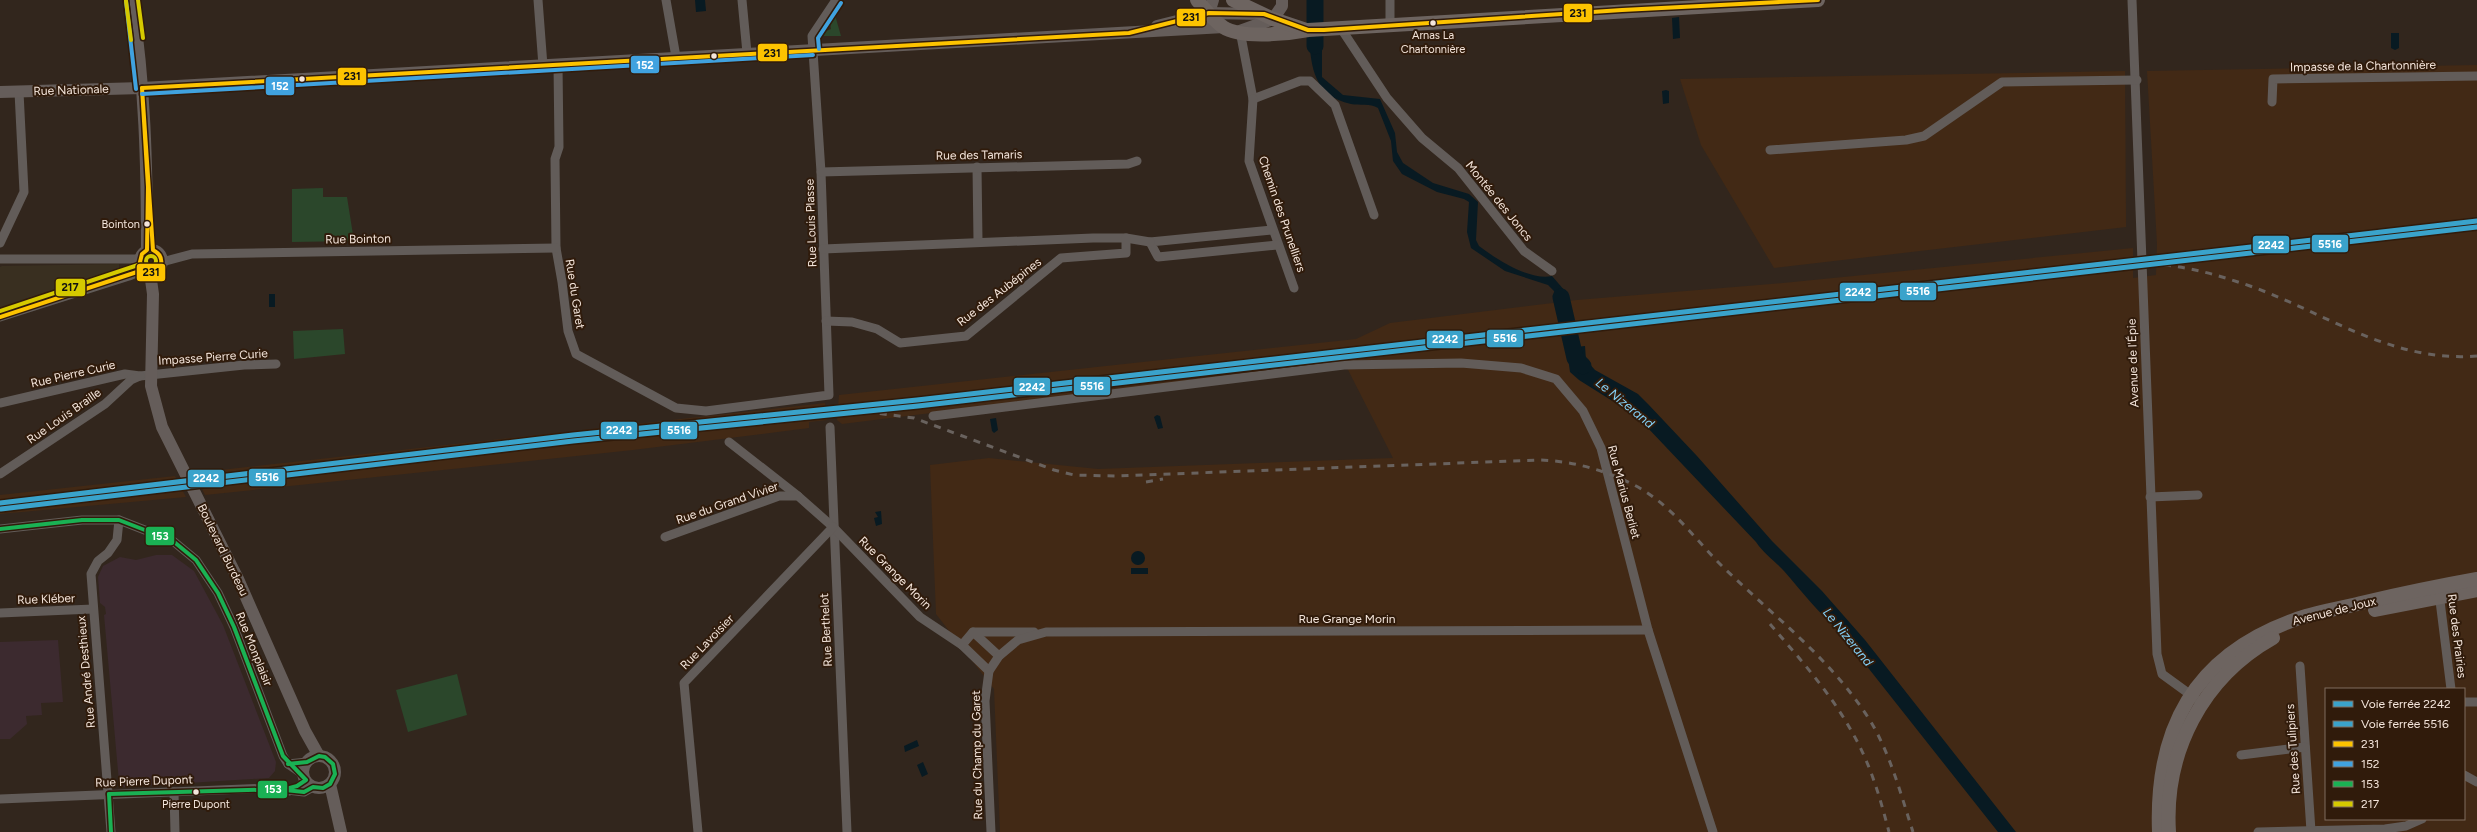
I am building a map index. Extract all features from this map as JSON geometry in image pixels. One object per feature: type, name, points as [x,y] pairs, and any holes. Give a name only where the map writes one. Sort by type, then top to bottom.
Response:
[{"type":"main road","name":"Boulevard Burdeau","points":[[132,0],[142,88],[148,187],[146,260],[154,294],[146,375],[151,386],[156,409],[185,474],[238,579],[305,731],[312,759],[314,783],[337,820],[341,832]]},
{"type":"main road","points":[[1197,0],[1211,6],[1268,16]]},
{"type":"main road","points":[[1233,0],[1268,16],[1308,30]]},
{"type":"main road","points":[[1240,31],[1268,16],[1282,6],[1282,0]]},
{"type":"main road","points":[[1129,33],[1224,27],[1240,31],[1286,34],[1308,30],[1342,30],[1630,10],[1818,0]]},
{"type":"main road","points":[[1211,6],[1224,27]]},
{"type":"main road","points":[[1129,33],[1211,6]]},
{"type":"main road","name":"Rue Nationale","points":[[0,92],[142,88],[543,66],[747,52],[1129,33]]},
{"type":"main road","points":[[160,254],[162,262],[160,268],[146,260],[160,254]]},
{"type":"main road","name":"Avenue de Joux","points":[[2169,832],[2168,804],[2171,777],[2179,746],[2197,699],[2211,670],[2229,653],[2267,631],[2312,615],[2439,591],[2477,579]]},
{"type":"main road","name":"Avenue de Joux","points":[[2439,591],[2477,590]]},
{"type":"main road","name":"Avenue de Joux","points":[[2159,832],[2158,798],[2162,769],[2172,731],[2197,699]]},
{"type":"main road","name":"Boulevard Burdeau","points":[[312,759],[329,760],[335,769],[335,774],[314,783]]},
{"type":"street","points":[[538,0],[543,66]]},
{"type":"street","points":[[666,0],[676,57]]},
{"type":"street","points":[[742,0],[747,52]]},
{"type":"street","name":"Rue Louis Plasse","points":[[829,396],[821,172],[812,36],[836,0]]},
{"type":"street","points":[[1390,0],[1390,27]]},
{"type":"street","name":"Avenue de l'Épie","points":[[2132,0],[2137,80],[2150,497],[2157,654],[2162,674],[2197,699]]},
{"type":"street","name":"Montée des Joncs","points":[[1342,30],[1387,98],[1417,132],[1458,168],[1524,251],[1552,271]]},
{"type":"street","name":"Chemin des Prunelliers","points":[[1240,31],[1253,99],[1249,161],[1277,245],[1294,288]]},
{"type":"street","name":"Rue du Garet","points":[[558,65],[559,147],[555,159],[556,248],[568,331],[576,354],[676,408],[706,411],[829,396]]},
{"type":"street","name":"Impasse de la Chartonnière","points":[[2272,102],[2273,79],[2477,76]]},
{"type":"street","points":[[1770,150],[1906,140],[1924,136],[2002,82],[2137,80]]},
{"type":"street","points":[[1253,99],[1300,81],[1310,81],[1335,105],[1374,215]]},
{"type":"street","points":[[0,242],[24,192],[19,92]]},
{"type":"street","name":"Rue des Tamaris","points":[[821,172],[1128,164],[1137,161]]},
{"type":"street","points":[[977,167],[978,241]]},
{"type":"street","points":[[823,249],[978,241],[1126,238],[1150,242],[1272,230]]},
{"type":"street","name":"Rue des Aubépines","points":[[826,321],[852,322],[878,329],[900,343],[966,336],[1061,258],[1126,253],[1126,238]]},
{"type":"street","points":[[1150,242],[1158,257],[1277,245]]},
{"type":"street","name":"Rue Bointon","points":[[162,262],[192,254],[556,248]]},
{"type":"street","points":[[0,259],[146,260]]},
{"type":"street","points":[[0,317],[129,276],[146,260]]},
{"type":"street","name":"Rue Marius Berliet","points":[[933,416],[1344,365],[1461,363],[1528,370],[1556,379],[1583,411],[1601,448],[1648,630],[1713,832]]},
{"type":"street","name":"Impasse Pierre Curie","points":[[146,375],[276,364]]},
{"type":"street","name":"Rue Pierre Curie","points":[[0,404],[125,374],[146,375]]},
{"type":"street","name":"Rue Louis Braille","points":[[0,474],[105,404],[131,380],[146,375]]},
{"type":"street","name":"Rue Berthelot","points":[[830,427],[847,832]]},
{"type":"street","points":[[729,442],[798,496]]},
{"type":"street","points":[[2150,497],[2198,495]]},
{"type":"street","name":"Rue du Grand Vivier","points":[[665,537],[779,496],[798,496],[833,527]]},
{"type":"street","name":"Rue Monplaisir","points":[[0,529],[82,520],[119,520],[173,541],[196,560],[218,593],[234,627],[288,764]]},
{"type":"street","name":"Rue André Desthieux","points":[[111,832],[91,574],[98,560],[108,552],[117,540],[119,520]]},
{"type":"street","name":"Rue Grange Morin","points":[[833,527],[920,617],[962,645],[989,671]]},
{"type":"street","name":"Rue Lavoisier","points":[[698,832],[684,683],[833,527]]},
{"type":"street","name":"Rue des Prairies","points":[[2439,591],[2452,688]]},
{"type":"street","name":"Rue Kléber","points":[[0,613],[93,609]]},
{"type":"street","name":"Rue Grange Morin","points":[[973,632],[1648,630]]},
{"type":"street","points":[[962,645],[973,632],[999,656]]},
{"type":"street","name":"Rue Grange Morin","points":[[999,656],[1018,640],[1046,632]]},
{"type":"street","name":"Rue du Champ du Garet","points":[[991,832],[985,701],[989,671],[999,656]]},
{"type":"street","name":"Rue des Tulipiers","points":[[2300,666],[2311,831]]},
{"type":"street","points":[[2465,702],[2477,702]]},
{"type":"street","points":[[2242,755],[2305,747]]},
{"type":"street","points":[[288,764],[312,759]]},
{"type":"street","points":[[288,764],[314,783]]},
{"type":"street","points":[[2465,776],[2477,782]]},
{"type":"street","name":"Rue Pierre Dupont","points":[[0,799],[271,788],[289,791],[314,783]]},
{"type":"street","points":[[174,792],[175,832]]},
{"type":"street","points":[[2258,832],[2385,830],[2406,826],[2420,820]]},
{"type":"shaded area","points":[[2477,65],[2477,832],[1000,832],[994,689],[936,614],[930,465],[989,458],[1098,469],[1393,458],[1344,362],[842,424],[837,420],[839,395],[1356,339],[1390,323],[1577,300],[1783,283],[2133,248],[2133,278],[2156,275],[2157,244],[2147,71]]},
{"type":"shaded area","points":[[2125,71],[2126,227],[1774,268],[1701,145],[1680,79]]},
{"type":"shaded area","points":[[119,264],[119,270],[0,308],[0,267],[2,266]]},
{"type":"shaded area","points":[[825,403],[827,420],[809,422],[809,428],[633,450],[205,495],[194,473]]},
{"type":"shaded area","points":[[175,476],[186,497],[0,514],[0,495]]},
{"type":"shaded area","points":[[156,555],[172,555],[194,571],[223,625],[276,762],[275,771],[269,778],[124,787],[119,782],[104,615],[106,614],[105,607],[100,603],[98,577],[103,566],[120,557],[136,560]]},
{"type":"shaded area","points":[[58,640],[63,702],[41,703],[42,715],[26,716],[27,724],[10,739],[0,739],[0,642]]},
{"type":"green space","points":[[835,15],[841,36],[823,36],[826,31],[831,29],[830,23]]},
{"type":"green space","points":[[323,188],[323,197],[347,197],[354,241],[292,242],[292,189]]},
{"type":"green space","points":[[343,329],[345,354],[294,359],[293,331]]},
{"type":"green space","points":[[457,674],[467,715],[408,732],[396,690]]},
{"type":"water","points":[[695,0],[705,0],[706,11],[696,12]]},
{"type":"water","points":[[1311,0],[1321,0],[1320,15],[1309,15]]},
{"type":"water","points":[[1679,17],[1680,38],[1673,39],[1672,18]]},
{"type":"water","points":[[2391,33],[2399,33],[2399,48],[2395,50],[2391,48]]},
{"type":"water","points":[[1322,35],[1322,77],[1343,95],[1380,99],[1395,133],[1397,152],[1403,163],[1433,183],[1469,194],[1478,202],[1476,240],[1479,246],[1494,257],[1514,268],[1543,277],[1552,276],[1565,291],[1570,318],[1565,319],[1554,291],[1548,285],[1505,271],[1471,248],[1467,232],[1469,202],[1464,199],[1437,192],[1402,174],[1393,161],[1391,141],[1378,108],[1375,106],[1351,104],[1339,100],[1329,94],[1322,87],[1313,69],[1309,36]]},
{"type":"water","points":[[1662,91],[1669,91],[1669,103],[1663,104]]},
{"type":"water","points":[[269,294],[275,294],[275,307],[269,307]]},
{"type":"water","points":[[1566,343],[1576,347],[1585,346],[1586,360],[1595,370],[1638,394],[1697,456],[1772,541],[1822,591],[1865,640],[2016,832],[1998,832],[1839,631],[1646,426],[1622,407],[1579,380],[1570,372]]},
{"type":"water","points":[[1157,415],[1160,416],[1163,428],[1158,429],[1154,417]]},
{"type":"water","points":[[996,418],[998,430],[994,433],[992,431],[990,419]]},
{"type":"water","points":[[881,511],[882,524],[876,526],[874,518],[878,517],[875,512]]},
{"type":"water","points":[[1138,551],[1143,553],[1145,558],[1143,563],[1138,565],[1133,563],[1131,558],[1133,553]]},
{"type":"water","points":[[1131,568],[1148,568],[1148,574],[1131,574]]},
{"type":"water","points":[[917,740],[919,746],[905,752],[904,746]]},
{"type":"water","points":[[923,762],[928,774],[922,777],[917,765]]},
{"type":"waterway","name":"Le Nizerand","points":[[1315,0],[1315,46]]},
{"type":"waterway","name":"Le Nizerand","points":[[1561,297],[1575,358],[1583,366]]},
{"type":"railway","points":[[2164,265],[2207,273],[2250,286],[2360,334],[2388,344],[2416,352],[2446,356],[2477,356]]},
{"type":"railway","points":[[824,413],[861,411],[914,418],[1054,470],[1074,475],[1116,476],[1540,460],[1565,462],[1615,476],[1651,495],[1673,513],[1721,565],[1801,639],[1838,678],[1855,699],[1878,735],[1895,776],[1913,832]]},
{"type":"railway","points":[[1146,482],[1163,479]]},
{"type":"railway","points":[[1770,624],[1824,689],[1852,732],[1874,780],[1889,832]]},
{"type":"rail line","name":"2242","points":[[0,503],[573,435],[917,400],[2477,221]]},
{"type":"rail line","name":"5516","points":[[1,509],[573,441],[918,406],[2477,227]]},
{"type":"transit line","name":"217","points":[[138,0],[143,38]]},
{"type":"transit line","name":"231","points":[[142,88],[1129,33],[1209,13],[1264,14],[1308,30],[1324,30],[1622,10],[1818,0]]},
{"type":"transit line","name":"152","points":[[126,1],[136,89]]},
{"type":"transit line","name":"217","points":[[126,1],[131,40]]},
{"type":"transit line","name":"152","points":[[819,49],[818,38],[841,3]]},
{"type":"transit line","name":"152","points":[[142,94],[813,55]]},
{"type":"transit line","name":"231","points":[[142,88],[153,250],[160,255],[161,260],[160,268],[150,273],[143,270],[140,262],[142,254],[147,250],[148,187],[142,88]]},
{"type":"transit line","name":"217","points":[[149,256],[153,256],[155,257],[156,261],[155,265],[149,266],[146,263],[146,259],[149,256]]},
{"type":"transit line","name":"217","points":[[0,311],[141,264]]},
{"type":"transit line","name":"231","points":[[0,317],[143,270]]},
{"type":"transit line","name":"153","points":[[0,529],[82,520],[119,520],[173,541],[196,560],[218,593],[234,627],[283,756],[306,780],[297,786],[286,789],[109,794]]},
{"type":"transit line","name":"153","points":[[285,790],[304,792],[313,787],[323,788],[330,784],[335,774],[333,764],[325,757],[319,756],[307,762],[288,764]]},
{"type":"transit line","name":"153","points":[[109,794],[111,832]]},
{"type":"place","name":"Arnas La Chartonnière","points":[[1433,23]]},
{"type":"place","name":"Bointon","points":[[147,224]]},
{"type":"place","name":"Pierre Dupont","points":[[196,792]]}]
